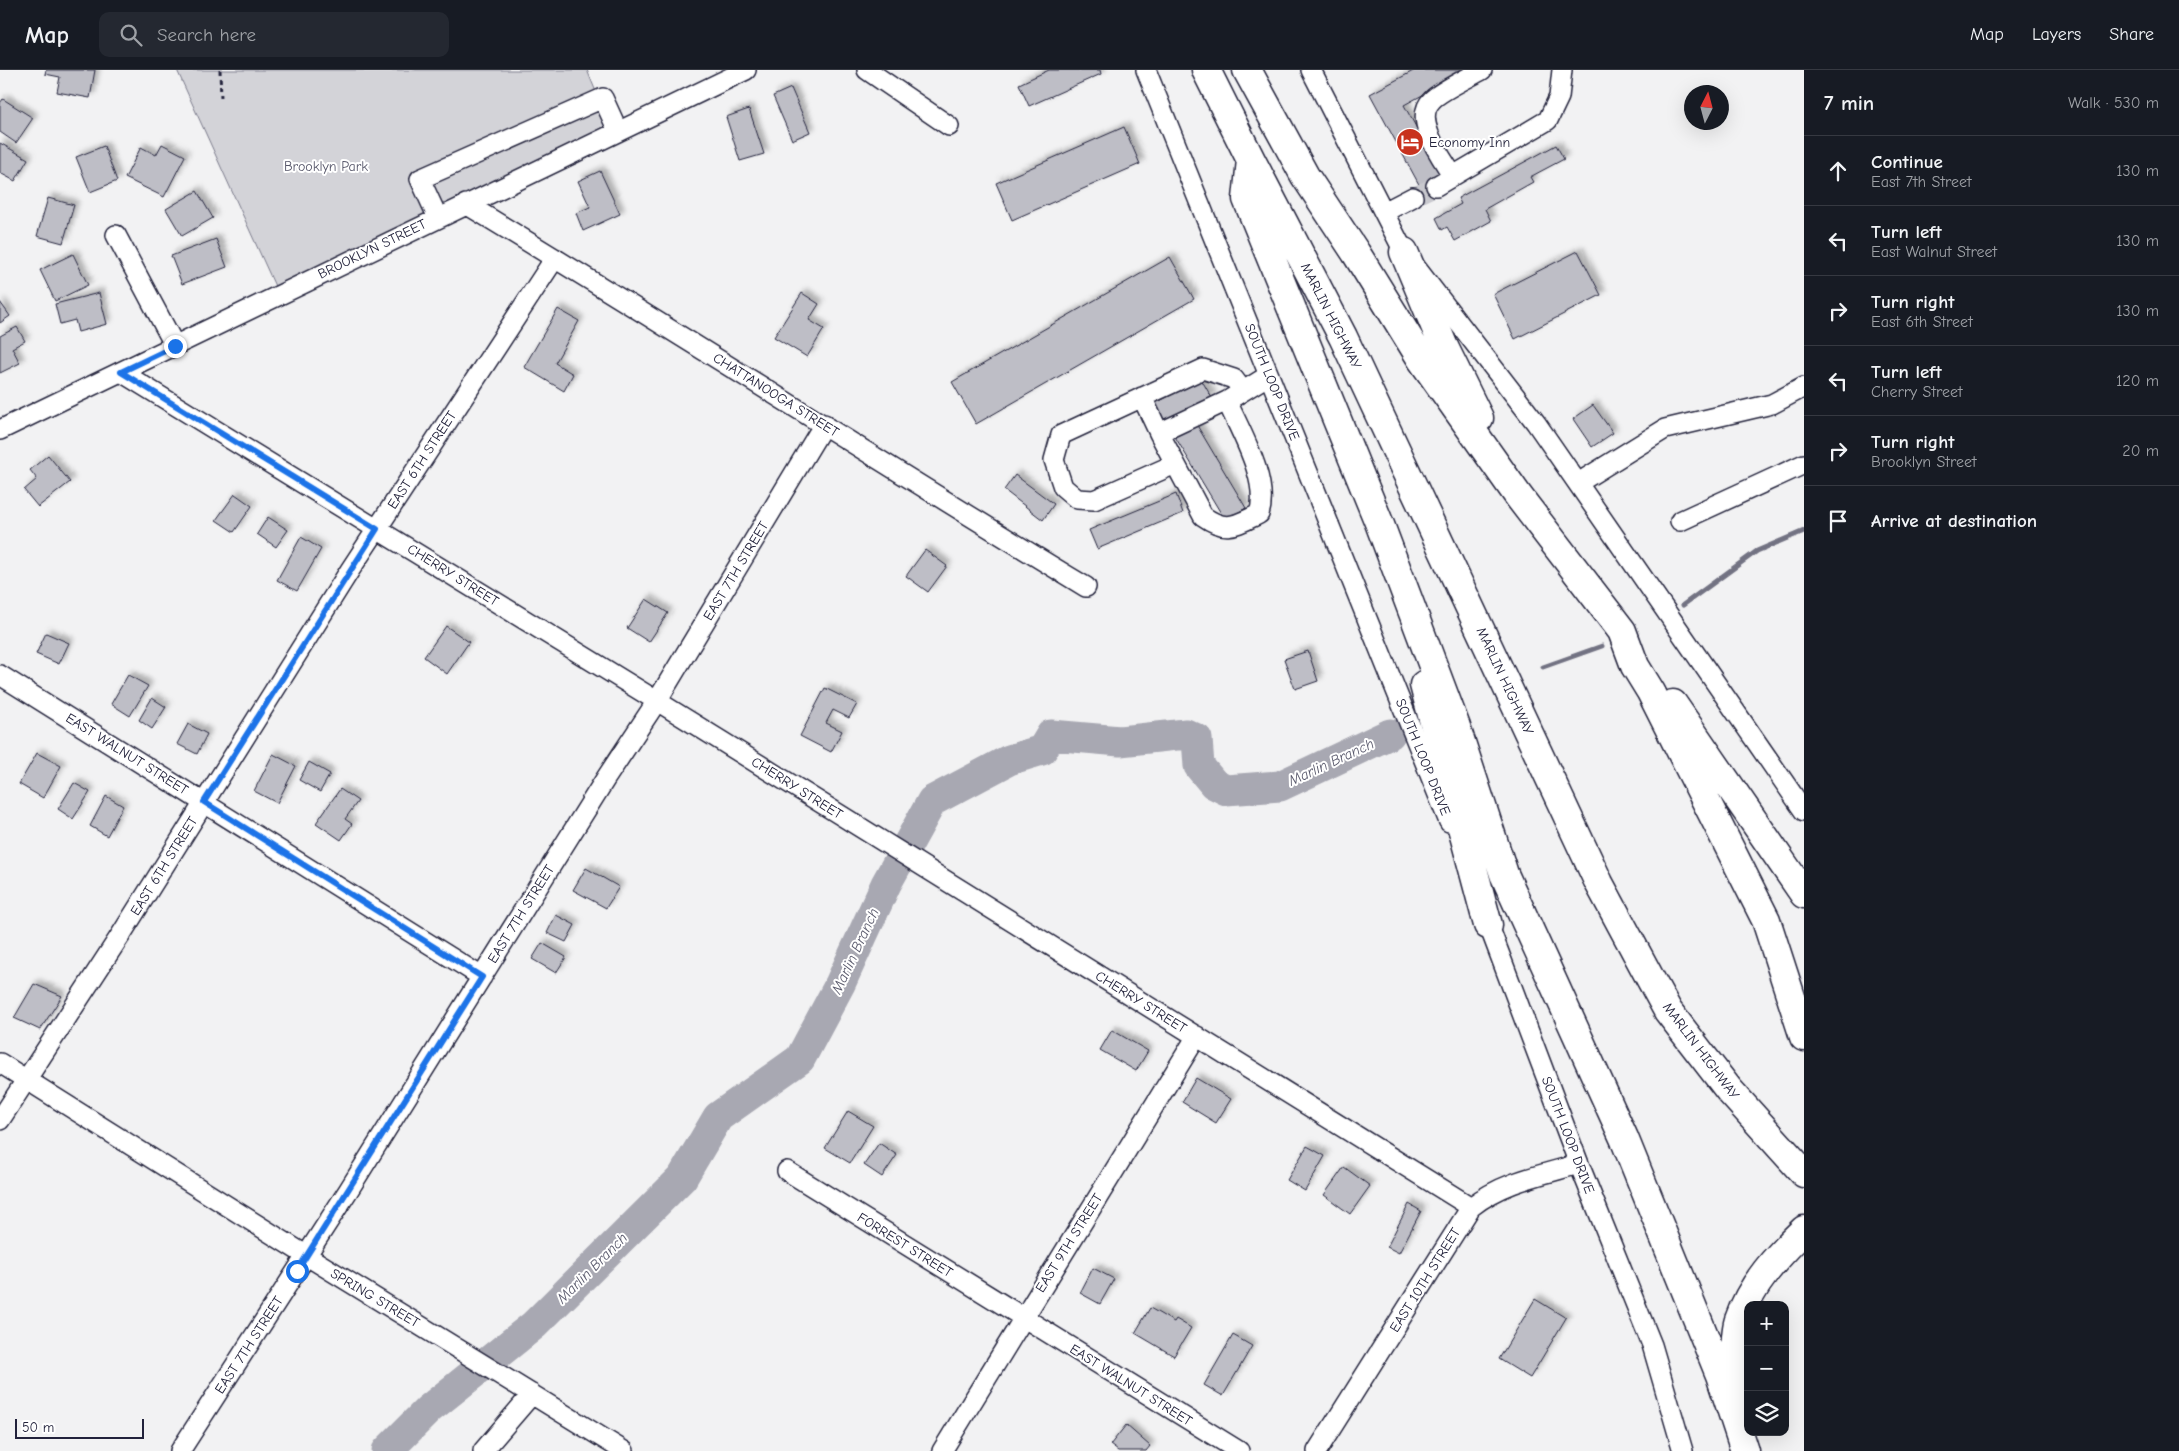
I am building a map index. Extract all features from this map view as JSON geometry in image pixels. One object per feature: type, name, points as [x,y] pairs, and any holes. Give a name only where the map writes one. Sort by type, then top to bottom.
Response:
[{"type":"highway","name":"MARLIN HIGHWAY","points":[[1206,70],[1343,337],[1599,883],[1668,1011],[1729,1090],[1804,1173]]},
{"type":"highway","points":[[1247,70],[1305,176],[1356,253],[1422,360],[1519,497],[1622,631],[1804,894]]},
{"type":"highway","points":[[1251,160],[1247,199],[1380,525],[1456,727],[1504,874],[1627,1144],[1710,1347],[1743,1446]]},
{"type":"highway","points":[[1404,252],[1443,345],[1519,497]]},
{"type":"highway","points":[[1380,525],[1488,926]]},
{"type":"highway","points":[[1622,631],[1636,666],[1651,692],[1766,920],[1804,1037]]},
{"type":"highway","points":[[1743,1446],[1736,1376],[1738,1321],[1757,1283],[1778,1254],[1804,1230]]},
{"type":"street","name":"BROOKLYN STREET","points":[[0,430],[746,70]]},
{"type":"street","points":[[867,70],[949,126]]},
{"type":"street","name":"SOUTH LOOP DRIVE","points":[[1146,70],[1412,728],[1579,1164],[1652,1346],[1683,1451]]},
{"type":"street","points":[[1312,70],[1404,252],[1536,423],[1804,811]]},
{"type":"street","points":[[1453,176],[1434,145],[1424,122],[1425,112],[1431,100],[1482,70]]},
{"type":"street","points":[[1436,186],[1548,120],[1559,97],[1562,70]]},
{"type":"street","points":[[438,218],[420,180],[604,98],[618,131]]},
{"type":"street","points":[[1384,212],[1414,197]]},
{"type":"street","name":"CHATTANOOGA STREET","points":[[466,204],[824,424],[918,485],[1086,587]]},
{"type":"street","points":[[116,235],[175,346]]},
{"type":"street","name":"EAST 6TH STREET","points":[[0,1120],[122,933],[377,529],[555,258]]},
{"type":"street","points":[[1175,464],[1094,500],[1077,499],[1063,487],[1054,460],[1061,435],[1203,369],[1234,379],[1243,390]]},
{"type":"street","name":"CHERRY STREET","points":[[121,372],[657,701],[1471,1207]]},
{"type":"street","points":[[1159,433],[1227,401],[1269,375]]},
{"type":"street","points":[[1578,483],[1665,429],[1772,404],[1804,387]]},
{"type":"street","points":[[1142,397],[1203,516],[1216,525],[1233,526],[1259,514],[1262,505],[1261,486],[1256,466],[1227,401]]},
{"type":"street","name":"EAST 7TH STREET","points":[[180,1451],[307,1256],[657,701],[824,424]]},
{"type":"street","points":[[1680,521],[1804,464]]},
{"type":"street","name":"EAST WALNUT STREET","points":[[0,675],[482,977]]},
{"type":"street","name":"EAST 9TH STREET","points":[[942,1451],[1197,1036]]},
{"type":"street","name":"SPRING STREET","points":[[0,1063],[307,1256],[624,1451]]},
{"type":"street","name":"EAST 10TH STREET","points":[[1317,1451],[1471,1207],[1505,1186],[1579,1164]]},
{"type":"street","name":"FORREST STREET","points":[[787,1171],[1023,1318]]},
{"type":"street","name":"EAST WALNUT STREET","points":[[1023,1318],[1240,1451]]},
{"type":"street","points":[[483,1451],[532,1394]]},
{"type":"path","points":[[220,70],[221,99]]},
{"type":"green space","name":"Brooklyn Park","points":[[177,70],[587,70],[613,133],[279,295]]},
{"type":"building","points":[[46,70],[95,70],[90,98],[57,92],[60,77],[45,74]]},
{"type":"building","points":[[1049,70],[1100,70],[1101,74],[1029,106],[1019,84]]},
{"type":"building","name":"Economy Inn","points":[[1415,70],[1469,70],[1404,105],[1444,178],[1422,190],[1370,94]]},
{"type":"building","points":[[791,88],[810,132],[792,140],[773,96]]},
{"type":"building","points":[[3,99],[33,118],[16,143],[0,132],[0,103]]},
{"type":"building","points":[[749,109],[764,154],[740,161],[726,117]]},
{"type":"building","points":[[1124,127],[1140,164],[1012,220],[996,183]]},
{"type":"building","points":[[0,143],[28,159],[15,181],[0,173]]},
{"type":"building","points":[[162,144],[185,156],[164,197],[125,178],[141,147],[156,155]]},
{"type":"building","name":"Economy Inn","points":[[1556,145],[1564,159],[1530,177],[1533,182],[1485,209],[1491,221],[1455,241],[1447,227],[1442,230],[1436,218],[1461,204],[1458,198]]},
{"type":"building","points":[[104,146],[117,181],[90,192],[76,157]]},
{"type":"building","points":[[600,171],[620,214],[583,231],[576,213],[590,207],[578,181]]},
{"type":"building","points":[[197,191],[213,218],[182,236],[166,209]]},
{"type":"building","points":[[48,198],[74,205],[63,243],[37,236]]},
{"type":"building","points":[[216,239],[227,267],[182,284],[171,256]]},
{"type":"building","points":[[1578,251],[1601,295],[1515,339],[1493,294]]},
{"type":"building","points":[[73,254],[88,285],[55,301],[40,270]]},
{"type":"building","points":[[1170,257],[1194,299],[976,424],[952,382]]},
{"type":"building","points":[[99,293],[107,324],[78,332],[75,320],[60,324],[55,304]]},
{"type":"building","points":[[802,293],[819,304],[809,320],[824,329],[807,357],[774,337]]},
{"type":"building","points":[[0,302],[10,316],[0,323]]},
{"type":"building","points":[[558,309],[579,321],[555,363],[573,374],[564,391],[524,367]]},
{"type":"building","points":[[17,327],[25,341],[12,348],[20,363],[0,373],[0,336]]},
{"type":"building","points":[[1201,379],[1212,398],[1165,424],[1154,404]]},
{"type":"building","points":[[1593,405],[1613,433],[1592,447],[1573,419]]},
{"type":"building","points":[[1195,422],[1246,508],[1225,520],[1174,435]]},
{"type":"building","points":[[48,455],[70,482],[38,507],[24,490],[37,479],[30,470]]},
{"type":"building","points":[[1015,475],[1054,504],[1043,520],[1004,490]]},
{"type":"building","points":[[235,494],[252,506],[234,532],[216,520]]},
{"type":"building","points":[[1176,494],[1183,513],[1097,549],[1089,530]]},
{"type":"building","points":[[268,517],[288,530],[276,547],[257,534]]},
{"type":"building","points":[[301,537],[321,549],[297,591],[277,580]]},
{"type":"building","points":[[925,550],[947,566],[928,592],[906,576]]},
{"type":"building","points":[[646,599],[668,613],[649,642],[627,628]]},
{"type":"building","points":[[446,626],[469,642],[447,674],[424,657]]},
{"type":"building","points":[[46,633],[69,643],[59,664],[36,654]]},
{"type":"building","points":[[1308,651],[1318,681],[1295,689],[1284,659]]},
{"type":"building","points":[[128,675],[148,686],[130,716],[111,704]]},
{"type":"building","points":[[825,688],[857,704],[849,718],[833,710],[826,723],[842,731],[831,752],[800,736]]},
{"type":"building","points":[[152,698],[166,707],[152,729],[139,720]]},
{"type":"building","points":[[188,724],[207,734],[197,754],[177,744]]},
{"type":"building","points":[[37,753],[61,766],[43,798],[19,784]]},
{"type":"building","points":[[273,754],[296,766],[277,803],[254,791]]},
{"type":"building","points":[[309,762],[330,774],[320,792],[299,780]]},
{"type":"building","points":[[74,783],[90,792],[73,819],[58,809]]},
{"type":"building","points":[[340,789],[358,801],[345,819],[352,824],[341,840],[316,823]]},
{"type":"building","points":[[106,796],[123,806],[107,836],[90,826]]},
{"type":"building","points":[[586,868],[619,887],[606,908],[573,890]]},
{"type":"building","points":[[556,915],[575,925],[566,942],[547,933]]},
{"type":"building","points":[[542,943],[566,957],[556,973],[532,959]]},
{"type":"building","points":[[34,984],[62,996],[40,1030],[14,1018]]},
{"type":"building","points":[[1112,1030],[1148,1051],[1136,1071],[1100,1050]]},
{"type":"building","points":[[1196,1078],[1231,1099],[1216,1123],[1182,1102]]},
{"type":"building","points":[[848,1111],[873,1126],[850,1163],[825,1148]]},
{"type":"building","points":[[879,1143],[897,1155],[882,1177],[864,1165]]},
{"type":"building","points":[[1307,1146],[1325,1156],[1305,1191],[1287,1180]]},
{"type":"building","points":[[1344,1167],[1370,1186],[1350,1214],[1324,1195]]},
{"type":"building","points":[[1409,1204],[1421,1211],[1399,1253],[1387,1247]]},
{"type":"building","points":[[1093,1268],[1114,1279],[1100,1304],[1080,1293]]},
{"type":"building","points":[[1535,1299],[1566,1318],[1530,1378],[1499,1359]]},
{"type":"building","points":[[1150,1308],[1174,1322],[1176,1319],[1191,1328],[1174,1356],[1135,1333]]},
{"type":"building","points":[[1233,1335],[1252,1346],[1223,1396],[1204,1385]]},
{"type":"building","points":[[1126,1425],[1150,1446],[1146,1451],[1118,1451],[1110,1445]]},
{"type":"waterway","name":"Marlin Branch","points":[[1683,605],[1757,551],[1804,531]]},
{"type":"waterway","name":"Marlin Branch","points":[[1543,667],[1602,646]]},
{"type":"waterway","name":"Marlin Branch","points":[[387,1451],[429,1409],[534,1325],[682,1178],[718,1117],[800,1059],[840,984],[886,884],[932,801],[1009,760],[1042,750],[1051,735],[1120,741],[1186,734],[1197,739],[1199,766],[1214,784],[1226,790],[1280,786],[1390,734]]},
{"type":"tunnel","points":[[1413,197],[1436,186]]},
{"type":"place","name":"Economy Inn","points":[[1410,142]]},
{"type":"route","points":[[175,346],[121,372],[377,529],[204,802],[482,977],[297,1271]]}]
